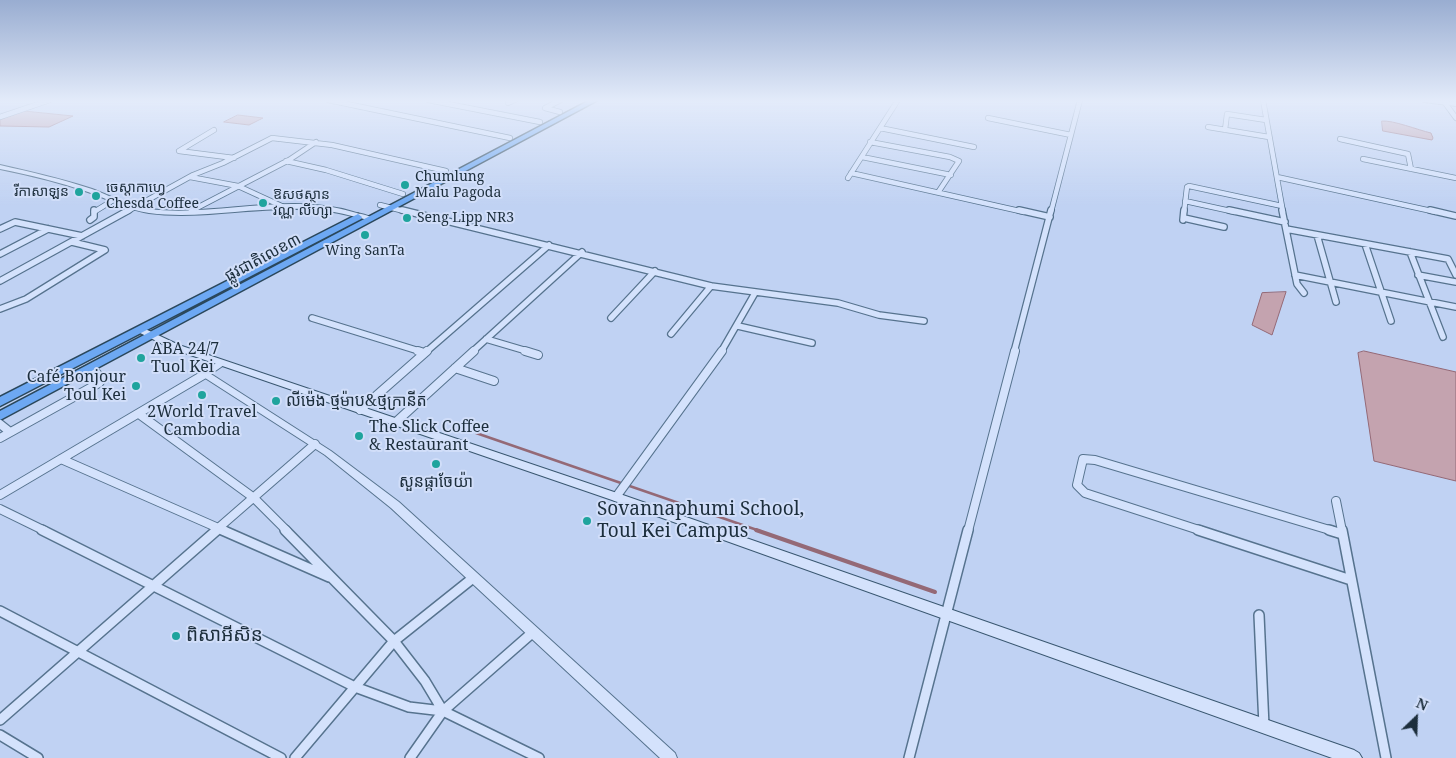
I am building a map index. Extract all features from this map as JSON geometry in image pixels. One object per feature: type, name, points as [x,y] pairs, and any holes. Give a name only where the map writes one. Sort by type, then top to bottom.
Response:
[{"type":"highway","name":"ផ្លូវជាតិលេខ៣","points":[[366,217],[380,205],[515,135]]},
{"type":"highway","name":"ផ្លូវជាតិលេខ៣","points":[[0,402],[146,333],[366,217],[390,209],[528,135]]},
{"type":"highway","name":"ផ្លូវជាតិលេខ៣","points":[[0,416],[92,368],[146,333]]},
{"type":"main road","points":[[146,333],[176,347],[221,363],[396,422],[619,493],[946,614],[1354,758]]},
{"type":"street","points":[[205,135],[179,151],[234,158]]},
{"type":"street","points":[[497,135],[510,138]]},
{"type":"street","points":[[875,135],[849,176],[939,191],[958,198],[1050,217]]},
{"type":"street","points":[[916,135],[974,147]]},
{"type":"street","points":[[909,758],[1071,135]]},
{"type":"street","points":[[1259,135],[1269,137],[1297,284],[1304,293]]},
{"type":"street","points":[[0,281],[190,177],[234,158],[272,138],[316,142],[388,156],[446,171]]},
{"type":"street","points":[[1340,139],[1408,154],[1411,169]]},
{"type":"street","points":[[192,211],[286,161],[316,142]]},
{"type":"street","points":[[870,142],[950,157],[959,161],[939,191]]},
{"type":"street","points":[[950,157],[958,144]]},
{"type":"street","points":[[862,157],[951,175]]},
{"type":"street","points":[[1363,159],[1456,178]]},
{"type":"street","points":[[286,161],[326,170],[403,194]]},
{"type":"street","points":[[0,167],[85,188],[136,207],[170,212],[286,208],[352,212],[366,217]]},
{"type":"street","points":[[190,177],[238,186],[286,208]]},
{"type":"street","points":[[1277,178],[1456,216]]},
{"type":"street","points":[[1224,227],[1183,219],[1187,187],[1282,206]]},
{"type":"street","points":[[90,220],[94,217],[94,210],[115,199]]},
{"type":"street","points":[[1185,201],[1285,222]]},
{"type":"street","points":[[380,205],[390,209],[582,252],[711,286],[838,303],[879,315],[924,321]]},
{"type":"street","points":[[0,229],[14,222],[82,236]]},
{"type":"street","points":[[0,254],[48,229]]},
{"type":"street","points":[[1286,229],[1448,259],[1456,275]]},
{"type":"street","points":[[1317,235],[1336,302]]},
{"type":"street","points":[[0,309],[26,299],[105,250],[72,242]]},
{"type":"street","points":[[1365,244],[1391,321]]},
{"type":"street","points":[[360,410],[549,245]]},
{"type":"street","points":[[396,422],[582,252]]},
{"type":"street","points":[[1410,252],[1443,337]]},
{"type":"street","points":[[611,318],[655,271]]},
{"type":"street","points":[[1295,275],[1456,307]]},
{"type":"street","points":[[1418,275],[1456,282]]},
{"type":"street","points":[[671,334],[711,286]]},
{"type":"street","points":[[619,493],[709,370],[738,326],[755,293]]},
{"type":"street","points":[[312,318],[424,353]]},
{"type":"street","points":[[738,326],[812,343]]},
{"type":"street","points":[[486,339],[538,355]]},
{"type":"street","points":[[0,495],[221,363]]},
{"type":"street","points":[[0,438],[99,383],[102,379],[92,368]]},
{"type":"street","points":[[455,368],[494,381]]},
{"type":"street","points":[[205,374],[315,444],[395,506],[664,756]]},
{"type":"street","points":[[138,414],[254,498],[394,641],[425,681],[443,711]]},
{"type":"street","points":[[0,424],[10,432]]},
{"type":"street","points":[[0,720],[315,444]]},
{"type":"street","points":[[61,459],[333,578]]},
{"type":"street","points":[[1342,534],[1095,460],[1083,459],[1077,485],[1085,492],[1351,580]]},
{"type":"street","points":[[1336,501],[1386,758]]},
{"type":"street","points":[[0,510],[355,687],[409,707],[443,711],[539,758]]},
{"type":"street","points":[[295,758],[394,641],[473,578]]},
{"type":"street","points":[[0,611],[281,758]]},
{"type":"street","points":[[1259,615],[1264,726]]},
{"type":"street","points":[[410,758],[443,711],[532,633]]},
{"type":"street","points":[[0,735],[38,758]]},
{"type":"shaded area","points":[[1407,135],[1432,135],[1432,140]]},
{"type":"shaded area","points":[[1286,292],[1272,335],[1252,325],[1262,293]]},
{"type":"shaded area","points":[[1364,351],[1456,372],[1456,481],[1374,461],[1358,353]]},
{"type":"waterway","points":[[476,433],[760,531]]},
{"type":"waterway","points":[[756,530],[935,592]]},
{"type":"place","name":"Chumlung Malu Pagoda","points":[[405,185]]},
{"type":"place","name":"រីកាសាឡន","points":[[79,192]]},
{"type":"place","name":"ចេស្ដាកាហ្វេ Chesda Coffee","points":[[96,196]]},
{"type":"place","name":"ឱសថស្ថាន វណ្ណ លីហ្សា","points":[[263,203]]},
{"type":"place","name":"Seng Lipp NR3","points":[[407,218]]},
{"type":"place","name":"Wing SanTa","points":[[365,235]]},
{"type":"place","name":"ABA 24/7 Tuol Kei","points":[[141,358]]},
{"type":"place","name":"Café Bonjour Toul Kei","points":[[136,386]]},
{"type":"place","name":"2World Travel Cambodia","points":[[202,395]]},
{"type":"place","name":"លីម៉េង ថ្មម៉ាប&ថ្មក្រានីត","points":[[276,401]]},
{"type":"place","name":"The Slick Coffee & Restaurant","points":[[359,436]]},
{"type":"place","name":"សួនផ្កាចែយ៉ា","points":[[436,464]]},
{"type":"place","name":"Sovannaphumi School, Toul Kei Campus","points":[[587,521]]},
{"type":"place","name":"ពិសាអីសិន","points":[[176,636]]}]
